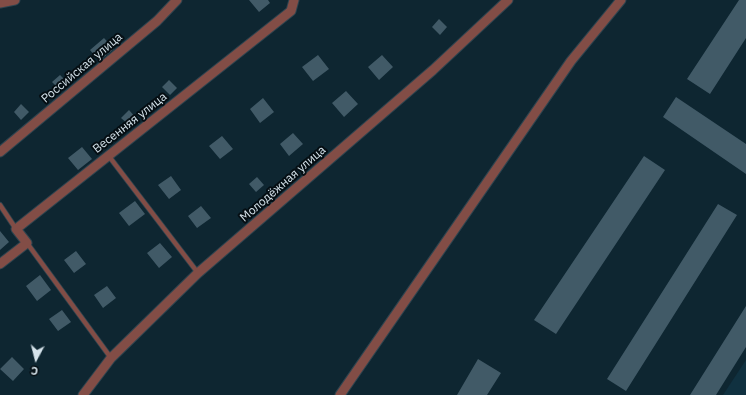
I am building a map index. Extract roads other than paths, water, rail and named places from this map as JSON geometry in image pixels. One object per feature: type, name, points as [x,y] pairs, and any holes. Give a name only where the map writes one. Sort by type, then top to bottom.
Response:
[{"type":"street","points":[[0,3],[15,0]]},
{"type":"street","name":"Российская улица","points":[[0,152],[157,21],[177,0]]},
{"type":"street","name":"Весенняя улица","points":[[16,229],[291,11],[294,0]]},
{"type":"street","name":"Молодёжная улица","points":[[83,395],[111,358],[198,273],[433,70],[508,0]]},
{"type":"street","points":[[340,395],[571,61],[621,0]]},
{"type":"street","points":[[0,264],[27,243],[16,229]]},
{"type":"lane","points":[[108,155],[198,273]]},
{"type":"lane","points":[[0,205],[16,229]]},
{"type":"lane","points":[[27,243],[111,358]]}]
